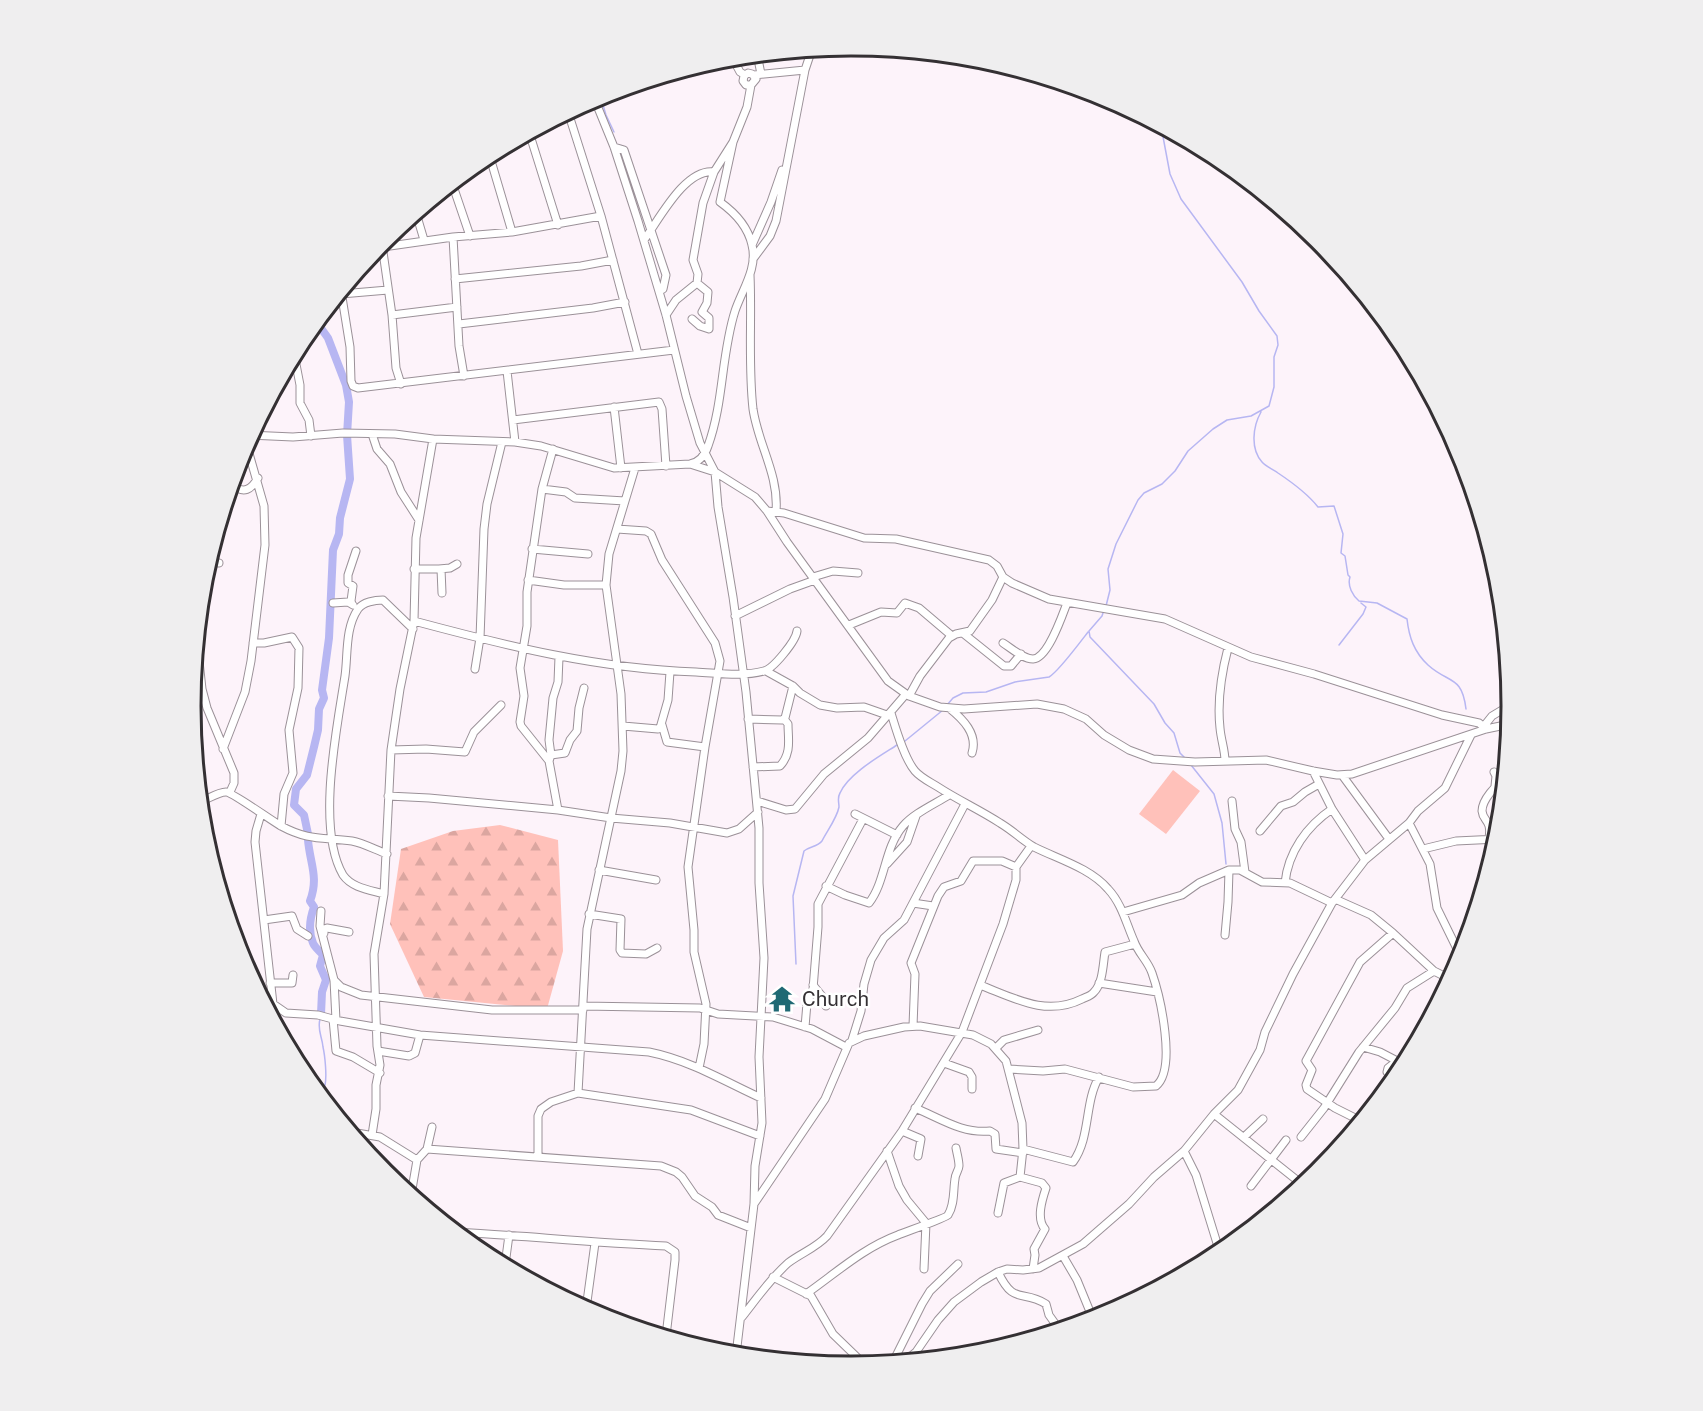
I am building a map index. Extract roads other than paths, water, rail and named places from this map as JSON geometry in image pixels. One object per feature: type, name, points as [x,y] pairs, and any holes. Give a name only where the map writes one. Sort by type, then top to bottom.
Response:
[{"type":"street","points":[[753,260],[770,236],[776,221],[809,57]]},
{"type":"street","points":[[666,315],[676,300],[697,284],[698,273],[693,260],[703,203],[714,172],[733,142],[747,108],[751,86],[756,81],[757,63]]},
{"type":"street","points":[[737,66],[745,75],[805,70]]},
{"type":"street","points":[[745,75],[744,83],[751,86]]},
{"type":"street","points":[[598,107],[614,147],[644,240],[695,425],[715,472],[718,507],[743,674],[758,812],[760,916],[764,958],[759,1057],[762,1123],[755,1166],[754,1204],[737,1345]]},
{"type":"street","points":[[571,120],[602,216],[638,354]]},
{"type":"street","points":[[532,140],[558,225]]},
{"type":"street","points":[[261,435],[395,434],[433,439],[515,442],[553,449],[605,466],[621,468],[690,464],[698,461],[705,453],[717,410],[730,329],[753,260],[752,244],[743,224],[720,202],[733,142]]},
{"type":"street","points":[[614,147],[624,150],[666,275],[663,289],[659,291]]},
{"type":"street","points":[[752,244],[788,157]]},
{"type":"street","points":[[492,164],[513,232]]},
{"type":"street","points":[[644,240],[671,198],[688,183],[709,171],[714,172]]},
{"type":"street","points":[[455,191],[470,236]]},
{"type":"street","points":[[396,243],[513,232],[602,216]]},
{"type":"street","points":[[418,221],[424,240]]},
{"type":"street","points":[[453,237],[460,359],[464,376]]},
{"type":"street","points":[[383,255],[392,315],[396,368],[401,384]]},
{"type":"street","points":[[455,279],[572,267],[613,260]]},
{"type":"street","points":[[750,273],[750,384],[756,425],[764,443],[777,496],[772,511],[783,536],[885,677],[907,695],[932,705],[949,708],[1016,704],[1049,705],[1081,716],[1108,738],[1143,756],[1185,762],[1266,760],[1312,771],[1342,775],[1352,774],[1471,735],[1485,727],[1501,725]]},
{"type":"street","points":[[692,319],[700,326],[709,329],[709,318],[702,312],[707,303],[708,292],[697,284]]},
{"type":"street","points":[[350,292],[388,290]]},
{"type":"street","points":[[343,302],[350,347],[351,381],[353,386],[358,388],[674,350]]},
{"type":"street","points":[[459,324],[625,302]]},
{"type":"street","points":[[392,315],[457,306]]},
{"type":"street","points":[[297,368],[300,403],[309,420],[311,435]]},
{"type":"street","points":[[507,371],[515,442]]},
{"type":"street","points":[[513,420],[659,402],[662,409],[666,466]]},
{"type":"street","points":[[614,407],[621,468]]},
{"type":"street","points":[[372,434],[376,449],[390,464],[401,492],[419,520]]},
{"type":"street","points":[[372,1135],[376,1109],[376,1085],[380,1073],[374,954],[384,894],[391,750],[400,689],[414,625],[414,569],[419,520],[433,439]]},
{"type":"street","points":[[475,669],[480,638],[484,529],[487,504],[502,442]]},
{"type":"street","points":[[550,758],[521,726],[524,696],[520,668],[527,623],[528,580],[532,549],[542,489],[553,449]]},
{"type":"street","points":[[223,749],[245,692],[253,643],[265,525],[264,506],[251,457]]},
{"type":"street","points":[[690,464],[715,472],[750,492],[772,511],[864,538],[896,540],[989,560],[997,566],[1003,577],[1026,591],[1067,603],[1165,619],[1251,657],[1314,674],[1442,715],[1479,723],[1485,727]]},
{"type":"street","points":[[578,1093],[585,944],[621,771],[623,726],[621,694],[606,585],[609,554],[635,468]]},
{"type":"street","points":[[239,489],[247,490],[258,478]]},
{"type":"street","points":[[542,489],[566,492],[575,498],[625,501]]},
{"type":"street","points":[[617,529],[646,531],[651,534],[662,560],[715,643],[720,661],[688,867],[694,952],[706,1010],[704,1044],[699,1068]]},
{"type":"street","points":[[532,549],[588,554]]},
{"type":"street","points":[[356,551],[348,578],[348,583],[354,587],[351,601],[356,613]]},
{"type":"street","points":[[414,569],[450,568],[457,564]]},
{"type":"street","points":[[439,568],[442,571],[442,593]]},
{"type":"street","points":[[735,616],[833,571],[858,573]]},
{"type":"street","points":[[757,801],[786,810],[795,809],[824,774],[868,738],[907,695],[952,636],[970,631],[992,600],[1003,577]]},
{"type":"street","points":[[528,580],[564,585],[606,585]]},
{"type":"street","points":[[384,894],[361,888],[345,877],[334,850],[332,838],[331,773],[347,643],[356,613],[362,605],[382,600],[414,625],[559,657],[670,672],[743,674],[766,671],[820,705],[837,708],[864,707],[889,714]]},
{"type":"street","points":[[333,603],[352,604]]},
{"type":"street","points":[[849,626],[881,612],[897,614],[902,604],[907,603],[922,610],[952,636]]},
{"type":"street","points":[[1003,643],[1034,659],[1042,654],[1067,603]]},
{"type":"street","points":[[766,671],[794,642],[797,631]]},
{"type":"street","points":[[964,634],[1004,666],[1011,666],[1021,654]]},
{"type":"street","points":[[253,643],[267,643],[292,637],[299,648],[297,696],[289,730],[293,773],[284,794],[281,826]]},
{"type":"street","points":[[1226,761],[1220,731],[1219,696],[1228,648]]},
{"type":"street","points":[[558,810],[550,758],[549,734],[559,657]]},
{"type":"street","points":[[623,726],[658,729],[662,725],[668,700],[670,672]]},
{"type":"street","points":[[784,719],[793,686]]},
{"type":"street","points":[[550,758],[565,753],[570,740],[576,733],[584,688]]},
{"type":"street","points":[[202,692],[234,773],[234,783],[230,792]]},
{"type":"street","points":[[391,750],[426,749],[462,753],[467,750],[474,732],[501,705]]},
{"type":"street","points":[[949,708],[963,718],[967,724],[973,747],[972,753]]},
{"type":"street","points":[[1485,727],[1492,716],[1502,710]]},
{"type":"street","points":[[889,714],[912,767],[920,775],[949,795],[1004,825],[1031,846],[1096,878],[1108,888],[1123,912],[1135,944],[1148,963],[1157,992],[1166,1050],[1165,1066],[1159,1083],[1151,1088],[1133,1087],[1065,1069],[1043,1071],[1009,1069]]},
{"type":"street","points":[[748,719],[784,719]]},
{"type":"street","points":[[753,767],[780,765],[783,762],[790,746],[788,724],[784,719]]},
{"type":"street","points":[[662,725],[667,742],[705,747]]},
{"type":"street","points":[[916,1352],[938,1320],[966,1292],[998,1272],[1007,1269],[1039,1268],[1083,1244],[1184,1151],[1214,1114],[1238,1090],[1260,1050],[1268,1026],[1293,974],[1334,901],[1365,860],[1409,824],[1418,811],[1445,788],[1471,735]]},
{"type":"street","points":[[1312,771],[1332,809],[1365,860]]},
{"type":"street","points":[[1490,828],[1482,810],[1495,786],[1494,772]]},
{"type":"street","points":[[1342,775],[1389,839]]},
{"type":"street","points":[[1260,831],[1281,806],[1293,802],[1319,784]]},
{"type":"street","points":[[208,799],[230,792],[281,826],[308,838],[332,838],[354,842],[387,854]]},
{"type":"street","points":[[826,885],[845,895],[870,903],[881,881],[897,835],[904,825],[949,795]]},
{"type":"street","points":[[388,796],[558,810],[611,818],[670,823],[713,832],[734,832],[758,812]]},
{"type":"street","points":[[1232,801],[1235,829],[1241,842],[1245,872]]},
{"type":"street","points":[[754,1204],[825,1099],[846,1047],[852,1040],[861,1011],[864,984],[871,960],[884,938],[904,920],[965,804]]},
{"type":"street","points":[[1285,883],[1287,868],[1298,843],[1317,819],[1332,809]]},
{"type":"street","points":[[261,814],[255,842],[272,999]]},
{"type":"street","points":[[855,814],[897,835]]},
{"type":"street","points":[[884,868],[907,842],[916,816]]},
{"type":"street","points":[[805,1027],[807,1003],[813,985],[818,927],[817,908],[826,885],[863,819]]},
{"type":"street","points":[[1409,824],[1424,849],[1432,872],[1437,908],[1455,946]]},
{"type":"street","points":[[1424,849],[1456,841],[1488,838]]},
{"type":"street","points":[[740,1319],[773,1277],[827,1236],[902,1131],[944,1063],[962,1032],[1003,924],[1016,880],[1016,867],[1031,846]]},
{"type":"street","points":[[913,1026],[915,974],[911,963],[941,891],[961,881],[974,861],[1002,861],[1016,867]]},
{"type":"street","points":[[599,870],[656,880]]},
{"type":"street","points":[[1225,935],[1229,870]]},
{"type":"street","points":[[1123,912],[1182,895],[1207,879],[1229,870],[1245,872],[1262,882],[1298,886],[1371,915],[1394,933],[1434,971],[1442,975]]},
{"type":"street","points":[[913,903],[933,906]]},
{"type":"street","points":[[321,911],[320,926],[324,933],[334,980],[336,1051],[353,1057],[380,1073]]},
{"type":"street","points":[[590,914],[621,919],[620,950],[622,953],[646,954],[657,948]]},
{"type":"street","points":[[264,920],[292,916],[297,929],[308,936]]},
{"type":"street","points":[[324,933],[324,929],[327,928],[349,932]]},
{"type":"street","points":[[1354,1117],[1327,1103],[1306,1087],[1312,1070],[1306,1061],[1360,962],[1394,933]]},
{"type":"street","points":[[980,985],[1034,1006],[1050,1007],[1075,1003],[1091,995],[1099,983],[1105,952],[1135,944]]},
{"type":"street","points":[[1301,1137],[1327,1103],[1363,1047],[1395,1008],[1407,988],[1434,971]]},
{"type":"street","points":[[270,983],[292,983],[293,975]]},
{"type":"street","points":[[334,980],[343,988],[361,995],[492,1010],[700,1008],[718,1014],[761,1015],[805,1027],[846,1047]]},
{"type":"street","points":[[1099,983],[1157,992]]},
{"type":"street","points":[[813,985],[826,1001],[826,1006]]},
{"type":"street","points":[[276,1006],[286,1013],[318,1015],[420,1035],[649,1052],[699,1068],[761,1098]]},
{"type":"street","points":[[852,1040],[913,1026],[962,1032],[982,1039],[996,1048],[1009,1069],[1012,1090],[1022,1123],[1023,1151],[1020,1177]]},
{"type":"street","points":[[996,1048],[1004,1040],[1038,1030]]},
{"type":"street","points":[[378,1052],[409,1056],[415,1053],[420,1035]]},
{"type":"street","points":[[1363,1047],[1396,1060]]},
{"type":"street","points":[[944,1063],[969,1071],[972,1077],[972,1089]]},
{"type":"street","points":[[915,1108],[953,1126],[979,1132],[990,1131],[995,1134],[996,1149],[1023,1151],[1073,1162],[1084,1139],[1091,1095],[1099,1077]]},
{"type":"street","points":[[538,1156],[539,1112],[551,1102],[578,1093],[691,1110],[760,1136]]},
{"type":"street","points":[[1214,1114],[1296,1179]]},
{"type":"street","points":[[1244,1137],[1263,1119]]},
{"type":"street","points":[[413,1184],[417,1160],[427,1149],[432,1127]]},
{"type":"street","points":[[902,1131],[921,1139],[918,1156]]},
{"type":"street","points":[[363,1134],[380,1137],[417,1160]]},
{"type":"street","points":[[1251,1186],[1286,1140]]},
{"type":"street","points":[[806,1294],[843,1269],[867,1249],[926,1223],[948,1216],[952,1207],[955,1175],[958,1169],[956,1148]]},
{"type":"street","points":[[427,1149],[661,1167],[676,1172],[682,1177],[695,1196],[712,1207],[718,1215],[751,1228]]},
{"type":"street","points":[[887,1150],[899,1186],[926,1223],[924,1269]]},
{"type":"street","points":[[1184,1151],[1196,1175],[1217,1243]]},
{"type":"street","points":[[998,1214],[1004,1183],[1020,1177],[1042,1183],[1046,1188],[1041,1208],[1041,1224],[1045,1229],[1034,1249],[1033,1269]]},
{"type":"street","points":[[472,1233],[666,1246],[675,1252],[667,1328]]},
{"type":"street","points":[[506,1256],[508,1235]]},
{"type":"street","points":[[587,1299],[595,1243]]},
{"type":"street","points":[[1063,1256],[1077,1280],[1089,1310]]},
{"type":"street","points":[[898,1354],[921,1304],[958,1264]]},
{"type":"street","points":[[998,1272],[1011,1293],[1046,1304],[1049,1315],[1054,1323]]},
{"type":"street","points":[[773,1277],[811,1296],[833,1334],[856,1356]]},
{"type":"waterway","points":[[603,105],[614,132]]},
{"type":"waterway","points":[[1106,606],[1110,590],[1108,569],[1116,544],[1138,500],[1144,493],[1162,484],[1175,471],[1188,451],[1213,429],[1227,420],[1251,416],[1269,406],[1274,387],[1277,336],[1242,282],[1181,199],[1170,174],[1163,136]]},
{"type":"waterway","points":[[308,834],[304,815],[294,805],[296,789],[307,775],[318,730],[319,709],[324,698],[322,690],[329,638],[333,550],[339,534],[340,518],[350,479],[347,435],[349,402],[346,385],[328,338],[322,329]]},
{"type":"waterway","points":[[1261,412],[1254,437],[1258,457],[1265,465],[1300,488],[1318,507],[1334,506],[1343,534],[1341,553],[1345,556],[1353,594],[1359,601],[1377,603],[1407,619],[1411,638],[1419,655],[1435,671],[1458,685],[1466,709]]},
{"type":"waterway","points":[[1339,645],[1363,614],[1366,607],[1361,603]]},
{"type":"waterway","points":[[1104,610],[1102,616],[1089,631],[1090,637],[1154,704],[1174,733],[1180,753],[1186,759]]},
{"type":"waterway","points":[[947,705],[953,698],[963,693],[986,692],[1015,682],[1049,677],[1088,632]]},
{"type":"waterway","points":[[905,741],[943,710]]},
{"type":"waterway","points":[[796,964],[793,896],[804,851],[822,841],[838,811],[839,795],[850,779],[897,745]]},
{"type":"waterway","points":[[1191,765],[1214,794],[1222,823],[1226,864]]},
{"type":"waterway","points":[[308,840],[314,877],[310,901],[314,907],[310,934],[314,945],[323,955],[320,966],[326,980],[322,992],[321,1014]]},
{"type":"waterway","points":[[320,1019],[319,1030],[326,1066],[325,1085]]},
{"type":"place","name":"Church","points":[[782,999]]}]
